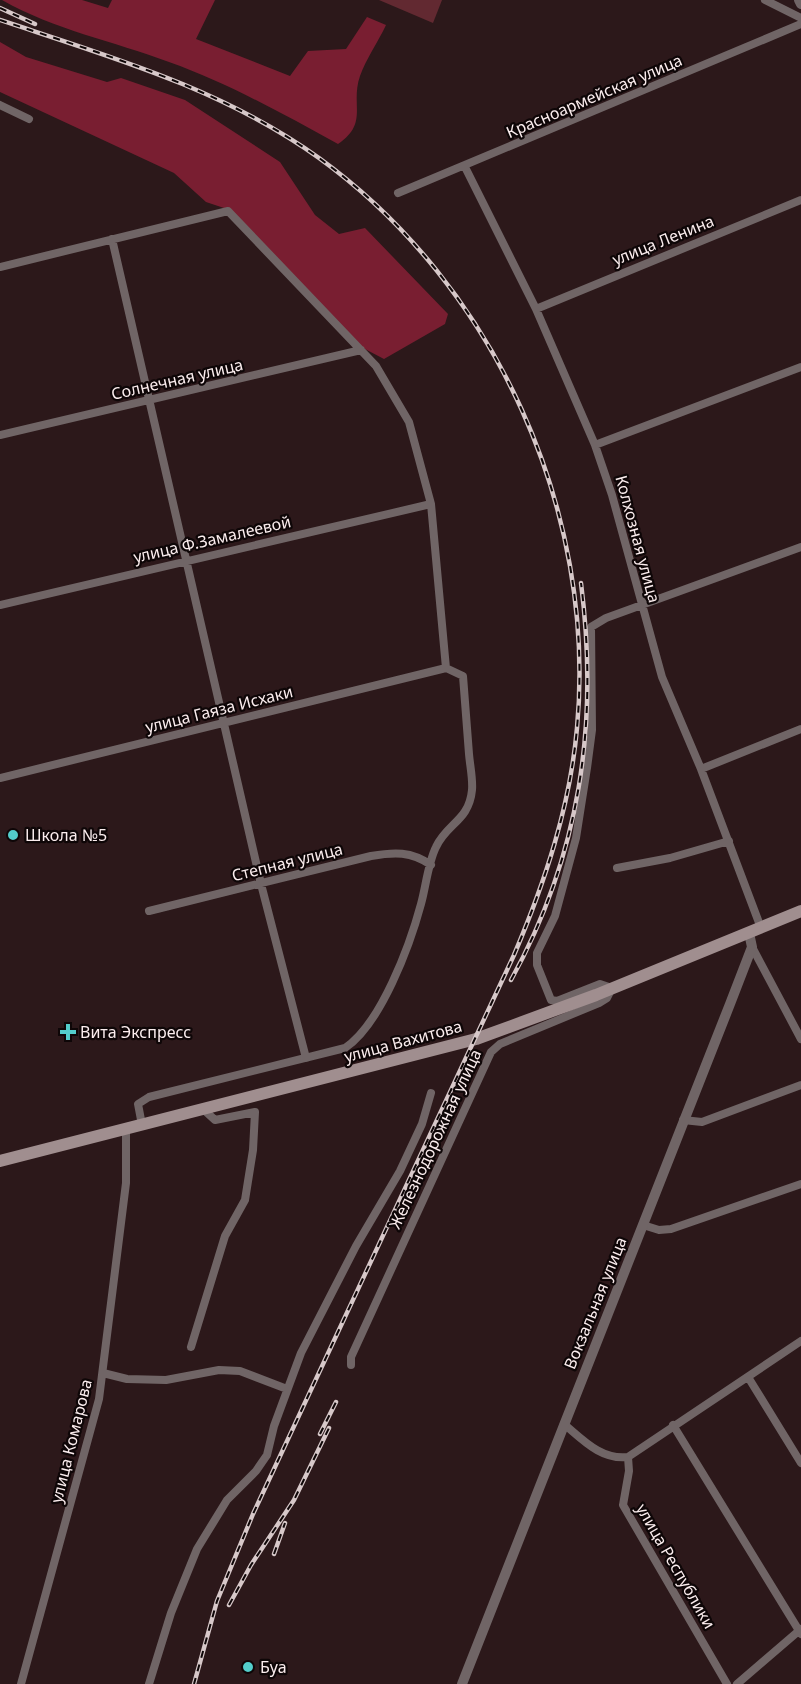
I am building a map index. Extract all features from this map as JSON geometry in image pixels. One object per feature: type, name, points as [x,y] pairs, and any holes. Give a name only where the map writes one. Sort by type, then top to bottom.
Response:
[{"type":"main road","name":"улица Вахитова","points":[[0,1161],[476,1039],[612,988],[801,911]]},
{"type":"street","points":[[765,0],[801,18]]},
{"type":"street","name":"Красноармейская улица","points":[[398,194],[801,24]]},
{"type":"street","points":[[0,105],[29,119]]},
{"type":"street","name":"Колхозная улица","points":[[465,167],[536,309],[595,445],[612,495],[662,677],[729,841],[755,930]]},
{"type":"street","name":"улица Ленина","points":[[536,309],[801,200]]},
{"type":"street","points":[[0,267],[228,211],[376,366],[409,422],[431,504],[446,668],[463,676],[472,790],[467,810],[441,837],[430,865],[416,923],[404,958],[389,990],[364,1028],[345,1048],[149,1097],[138,1104],[142,1125]]},
{"type":"street","points":[[112,239],[261,884],[306,1058]]},
{"type":"street","name":"Солнечная улица","points":[[0,435],[361,350]]},
{"type":"street","points":[[595,445],[801,368]]},
{"type":"street","name":"улица Ф.Замалеевой","points":[[0,605],[431,504]]},
{"type":"street","points":[[612,988],[600,984],[557,1001],[551,1000],[537,965],[537,953],[555,916],[576,838],[592,730],[591,627],[606,618],[801,547]]},
{"type":"street","name":"улица Гаяза Исхаки","points":[[0,778],[446,668]]},
{"type":"street","points":[[701,769],[801,729]]},
{"type":"street","points":[[617,868],[670,858],[729,841]]},
{"type":"street","name":"Степная улица","points":[[149,911],[390,853],[418,856],[430,865]]},
{"type":"street","points":[[755,930],[752,947],[801,1039]]},
{"type":"street","name":"Вокзальная улица","points":[[462,1684],[752,947]]},
{"type":"street","name":"Железнодорожная улица","points":[[351,1365],[351,1357],[491,1052],[500,1044],[599,1004],[607,998],[612,988]]},
{"type":"street","points":[[683,1120],[702,1122],[801,1084]]},
{"type":"street","points":[[149,1684],[171,1613],[198,1550],[227,1500],[256,1471],[267,1455],[300,1353],[356,1246],[400,1172],[422,1124],[431,1093]]},
{"type":"street","points":[[191,1347],[225,1236],[245,1200],[255,1126],[255,1112],[215,1120],[203,1109]]},
{"type":"street","name":"улица Комарова","points":[[21,1684],[99,1399],[126,1183],[126,1129]]},
{"type":"street","points":[[643,1225],[659,1230],[671,1229],[801,1184]]},
{"type":"street","points":[[564,1424],[592,1448],[609,1456],[628,1457],[801,1341]]},
{"type":"street","points":[[103,1373],[127,1379],[166,1380],[219,1370],[240,1371],[287,1389]]},
{"type":"street","points":[[748,1377],[801,1464]]},
{"type":"street","points":[[673,1425],[800,1631],[737,1684]]},
{"type":"street","name":"улица Республики","points":[[628,1457],[629,1471],[623,1505],[727,1684]]},
{"type":"shaded area","points":[[2,0],[82,0],[108,8],[112,0],[215,0],[196,39],[290,76],[308,51],[346,49],[367,17],[386,25],[360,76],[357,86],[356,121],[353,129],[338,144],[213,79],[63,27]]},
{"type":"shaded area","points":[[379,0],[442,0],[433,23]]},
{"type":"shaded area","points":[[0,42],[26,57],[107,82],[121,78],[185,100],[280,162],[315,215],[339,234],[365,228],[448,314],[445,324],[384,359],[363,348],[230,210],[206,202],[174,173],[0,92]]},
{"type":"railway","points":[[0,8],[35,24]]},
{"type":"railway","points":[[0,20],[165,77],[244,113],[319,158],[381,210],[436,270],[483,337],[522,409],[551,486],[570,565],[579,646],[577,728],[569,787],[546,872],[514,955],[253,1514],[217,1601],[194,1684]]},
{"type":"railway","points":[[511,980],[535,933],[554,885],[579,788],[585,738],[587,687],[586,635],[581,583]]},
{"type":"railway","points":[[320,1434],[336,1402]]},
{"type":"railway","points":[[229,1605],[251,1565],[294,1500],[329,1428]]},
{"type":"railway","points":[[274,1554],[285,1523]]},
{"type":"place","name":"Школа №5","points":[[13,835]]},
{"type":"place","name":"Вита Экспресс","points":[[68,1032]]},
{"type":"place","name":"Буа","points":[[248,1667]]}]
